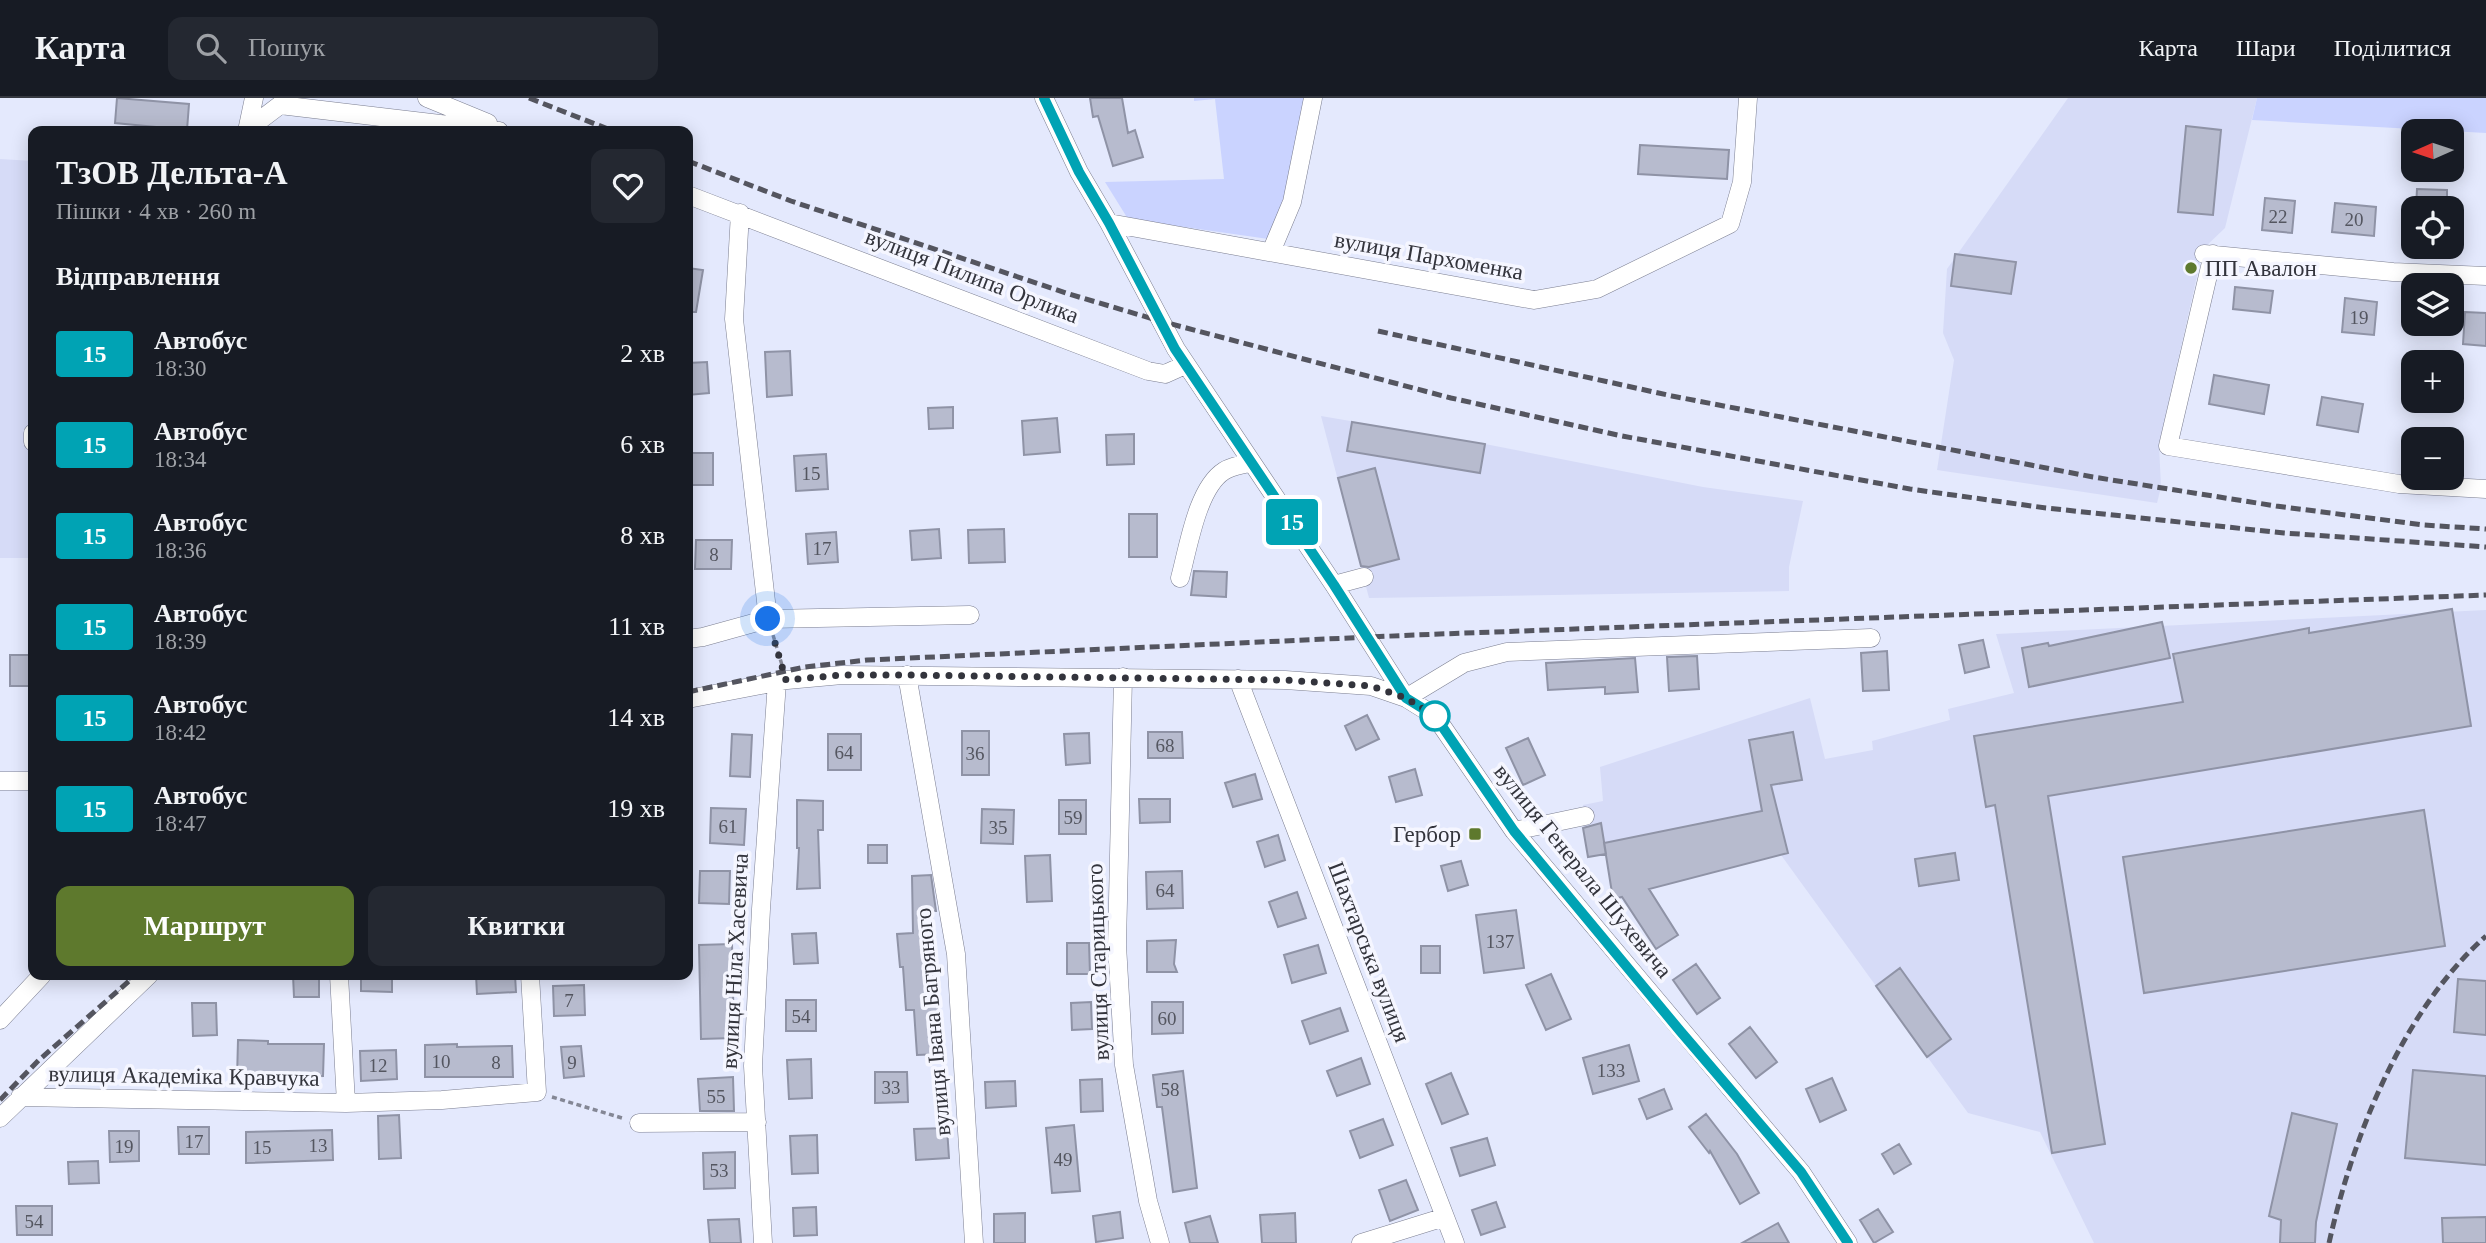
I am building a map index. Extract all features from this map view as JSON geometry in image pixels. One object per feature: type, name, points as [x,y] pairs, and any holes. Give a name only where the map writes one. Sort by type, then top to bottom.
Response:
[{"type":"street","points":[[248,126],[254,98]]},
{"type":"street","points":[[427,98],[496,126]]},
{"type":"street","name":"вулиця Генерала Шухевича","points":[[1044,98],[1079,172],[1180,357],[1334,585],[1406,698],[1435,716],[1514,831],[1801,1172],[1848,1243]]},
{"type":"street","points":[[1271,252],[1292,202],[1313,98]]},
{"type":"street","name":"вулиця Пархоменка","points":[[1108,221],[1534,300],[1597,289],[1730,224],[1742,183],[1748,98]]},
{"type":"street","points":[[253,126],[280,105],[457,126]]},
{"type":"street","name":"вулиця Пилипа Орлика","points":[[693,197],[1148,371],[1165,374],[1180,357]]},
{"type":"street","points":[[740,213],[734,319],[768,619]]},
{"type":"street","points":[[2486,276],[2393,272],[2208,254],[2168,446],[2399,484],[2486,489]]},
{"type":"street","points":[[1180,578],[1201,502],[1213,482],[1224,471],[1251,462]]},
{"type":"street","points":[[1334,585],[1364,577]]},
{"type":"street","points":[[693,638],[768,619],[970,615]]},
{"type":"street","points":[[693,698],[782,681],[842,675],[1238,679],[1371,686],[1406,698],[1464,663],[1507,652],[1871,638]]},
{"type":"street","name":"вулиця Івана Багряного","points":[[907,675],[956,954],[974,1243]]},
{"type":"street","name":"вулиця Старицького","points":[[1123,677],[1117,945],[1123,1052],[1148,1201],[1160,1243]]},
{"type":"street","name":"Шахтарська вулиця","points":[[1238,679],[1455,1243]]},
{"type":"street","name":"вулиця Ніла Хасевича","points":[[763,1243],[753,1066],[761,909],[782,681]]},
{"type":"street","points":[[0,781],[28,781]]},
{"type":"street","points":[[1514,831],[1584,816]]},
{"type":"street","points":[[0,1020],[37,980]]},
{"type":"street","points":[[0,1118],[144,980]]},
{"type":"street","name":"вулиця Академіка Кравчука","points":[[339,980],[346,1103]]},
{"type":"street","points":[[530,980],[537,1092]]},
{"type":"street","name":"вулиця Академіка Кравчука","points":[[20,1097],[346,1103],[442,1100],[537,1092]]},
{"type":"street","points":[[639,1123],[757,1122]]},
{"type":"street","points":[[1361,1243],[1445,1217]]},
{"type":"path","points":[[768,619],[782,681]]},
{"type":"path","points":[[537,1092],[639,1123]]},
{"type":"shaded area","points":[[1194,98],[1313,98],[1276,240],[1128,219],[1105,182],[1224,179],[1215,99],[1194,101]]},
{"type":"shaded area","points":[[2068,98],[2257,98],[2225,228],[2203,249],[2159,445],[2161,487],[2157,503],[1937,470],[1954,360],[1943,333],[1947,269]]},
{"type":"shaded area","points":[[2257,98],[2486,98],[2486,133],[2464,132],[2464,119],[2401,119],[2401,128],[2252,120]]},
{"type":"shaded area","points":[[0,159],[28,161],[28,558],[0,558]]},
{"type":"shaded area","points":[[1321,416],[1485,444],[1703,487],[1803,501],[1789,567],[1789,591],[1369,598]]},
{"type":"shaded area","points":[[2486,610],[2486,1243],[2094,1243],[2040,1132],[1968,1113],[1781,855],[1613,899],[1606,854],[1588,857],[1583,805],[1603,801],[1600,767],[1810,698],[1825,759],[1873,750],[1872,741],[1950,720],[1948,709],[2014,693],[1996,634]]},
{"type":"building","points":[[117,98],[189,104],[187,126],[115,123]]},
{"type":"building","points":[[1090,98],[1122,98],[1128,133],[1135,130],[1143,157],[1113,166],[1098,116],[1093,117]]},
{"type":"building","points":[[2186,126],[2221,130],[2213,215],[2178,212]]},
{"type":"building","points":[[1640,145],[1729,150],[1727,179],[1638,174]]},
{"type":"building","points":[[2417,189],[2447,190],[2447,196],[2417,196]]},
{"type":"building","points":[[2265,198],[2295,201],[2292,233],[2262,230]]},
{"type":"building","points":[[2335,203],[2376,207],[2374,236],[2332,232]]},
{"type":"building","points":[[1955,254],[2016,262],[2011,294],[1951,286]]},
{"type":"building","points":[[693,269],[703,270],[696,312],[693,312]]},
{"type":"building","points":[[2235,287],[2273,291],[2270,313],[2233,309]]},
{"type":"building","points":[[2345,298],[2377,302],[2374,335],[2342,332]]},
{"type":"building","points":[[2465,312],[2486,313],[2486,346],[2463,344]]},
{"type":"building","points":[[790,351],[792,395],[767,397],[765,352]]},
{"type":"building","points":[[707,362],[709,393],[693,395],[693,363]]},
{"type":"building","points":[[2214,375],[2269,385],[2264,414],[2209,404]]},
{"type":"building","points":[[2322,397],[2363,404],[2358,432],[2317,425]]},
{"type":"building","points":[[953,407],[953,428],[929,429],[928,408]]},
{"type":"building","points":[[1057,418],[1060,452],[1024,455],[1022,421]]},
{"type":"building","points":[[1352,422],[1485,444],[1480,473],[1347,451]]},
{"type":"building","points":[[1134,434],[1134,464],[1107,465],[1106,435]]},
{"type":"building","points":[[693,453],[713,453],[713,485],[693,485]]},
{"type":"building","points":[[826,454],[828,489],[796,491],[794,456]]},
{"type":"building","points":[[1375,468],[1399,559],[1369,567],[1361,566],[1338,478]]},
{"type":"building","points":[[1129,514],[1157,514],[1157,557],[1129,557]]},
{"type":"building","points":[[939,529],[941,558],[912,560],[910,531]]},
{"type":"building","points":[[1004,529],[1005,562],[969,563],[968,530]]},
{"type":"building","points":[[836,532],[838,562],[808,564],[806,534]]},
{"type":"building","points":[[696,540],[732,540],[731,569],[695,569]]},
{"type":"building","points":[[1194,571],[1227,572],[1226,597],[1191,595]]},
{"type":"building","points":[[2452,609],[2471,726],[2048,796],[2105,1144],[2052,1153],[1995,805],[1986,807],[1974,736],[2183,702],[2173,654],[2309,628],[2309,633]]},
{"type":"building","points":[[2162,622],[2170,658],[2029,687],[2022,648],[2048,643],[2049,646]]},
{"type":"building","points":[[1983,640],[1989,667],[1965,673],[1959,645]]},
{"type":"building","points":[[1887,651],[1889,690],[1863,691],[1861,653]]},
{"type":"building","points":[[10,655],[28,655],[28,686],[10,686]]},
{"type":"building","points":[[1697,656],[1699,689],[1669,691],[1667,657]]},
{"type":"building","points":[[1635,658],[1638,692],[1605,694],[1605,687],[1548,690],[1546,663]]},
{"type":"building","points":[[1367,715],[1379,739],[1356,750],[1345,726]]},
{"type":"building","points":[[962,731],[989,731],[989,775],[962,775]]},
{"type":"building","points":[[1148,732],[1182,732],[1183,758],[1148,758]]},
{"type":"building","points":[[1793,732],[1802,780],[1771,785],[1788,853],[1649,889],[1678,935],[1656,949],[1622,897],[1613,899],[1604,843],[1762,811],[1749,740]]},
{"type":"building","points":[[1089,733],[1090,763],[1066,765],[1064,734]]},
{"type":"building","points":[[732,734],[752,735],[750,777],[730,776]]},
{"type":"building","points":[[828,734],[861,734],[861,770],[828,770]]},
{"type":"building","points":[[1528,738],[1545,775],[1523,785],[1506,748]]},
{"type":"building","points":[[1415,769],[1422,795],[1396,802],[1389,777]]},
{"type":"building","points":[[1255,774],[1262,799],[1233,807],[1225,783]]},
{"type":"building","points":[[1139,799],[1170,799],[1170,822],[1140,823]]},
{"type":"building","points":[[797,800],[823,801],[823,830],[818,830],[820,888],[797,889]]},
{"type":"building","points":[[1059,800],[1086,800],[1086,834],[1059,834]]},
{"type":"building","points":[[711,808],[746,809],[744,845],[710,843]]},
{"type":"building","points":[[982,809],[1014,810],[1013,844],[981,843]]},
{"type":"building","points":[[2424,810],[2445,946],[2144,993],[2123,857]]},
{"type":"building","points":[[1601,823],[1606,854],[1588,857],[1583,828]]},
{"type":"building","points":[[1278,835],[1285,860],[1265,867],[1257,842]]},
{"type":"building","points":[[868,845],[887,845],[887,863],[868,863]]},
{"type":"building","points":[[1955,853],[1959,880],[1919,886],[1915,859]]},
{"type":"building","points":[[1050,855],[1052,901],[1027,902],[1025,856]]},
{"type":"building","points":[[1461,861],[1468,885],[1448,891],[1441,866]]},
{"type":"building","points":[[700,871],[730,871],[729,904],[699,903]]},
{"type":"building","points":[[1182,871],[1183,908],[1147,909],[1146,872]]},
{"type":"building","points":[[931,875],[936,911],[928,911],[941,1054],[917,1055],[914,1010],[906,1010],[897,934],[913,933],[912,876]]},
{"type":"building","points":[[1297,892],[1306,918],[1278,927],[1269,902]]},
{"type":"building","points":[[1516,910],[1524,968],[1484,973],[1476,915]]},
{"type":"building","points":[[816,933],[818,963],[794,964],[792,934]]},
{"type":"building","points":[[1176,940],[1174,964],[1177,972],[1147,972],[1147,941]]},
{"type":"building","points":[[1067,943],[1089,943],[1090,974],[1067,974]]},
{"type":"building","points":[[732,944],[734,1038],[701,1039],[699,945]]},
{"type":"building","points":[[1318,945],[1326,973],[1292,983],[1284,955]]},
{"type":"building","points":[[1421,946],[1440,946],[1440,973],[1421,973]]},
{"type":"building","points":[[1696,964],[1720,998],[1697,1014],[1673,980]]},
{"type":"building","points":[[1900,968],[1951,1039],[1927,1057],[1876,986]]},
{"type":"building","points":[[1551,974],[1571,1019],[1546,1030],[1526,985]]},
{"type":"building","points":[[2458,979],[2486,981],[2486,1035],[2454,1032]]},
{"type":"building","points":[[293,980],[319,980],[319,997],[294,997]]},
{"type":"building","points":[[361,980],[392,980],[392,992],[361,991]]},
{"type":"building","points":[[476,980],[515,980],[516,992],[477,994]]},
{"type":"building","points":[[584,985],[585,1015],[554,1016],[553,986]]},
{"type":"building","points":[[786,1000],[816,1000],[816,1031],[786,1031]]},
{"type":"building","points":[[1091,1002],[1092,1029],[1072,1030],[1071,1003]]},
{"type":"building","points":[[1152,1002],[1183,1002],[1183,1033],[1152,1034]]},
{"type":"building","points":[[192,1003],[216,1003],[217,1035],[193,1036]]},
{"type":"building","points":[[1340,1008],[1348,1031],[1310,1044],[1302,1021]]},
{"type":"building","points":[[1750,1027],[1777,1062],[1756,1078],[1729,1044]]},
{"type":"building","points":[[238,1040],[268,1041],[268,1044],[324,1044],[323,1076],[237,1079]]},
{"type":"building","points":[[457,1044],[457,1047],[512,1046],[513,1077],[425,1077],[425,1045]]},
{"type":"building","points":[[1629,1045],[1639,1081],[1593,1094],[1583,1058]]},
{"type":"building","points":[[581,1046],[584,1076],[564,1078],[561,1047]]},
{"type":"building","points":[[396,1050],[397,1079],[361,1081],[360,1051]]},
{"type":"building","points":[[1361,1058],[1370,1084],[1337,1096],[1327,1071]]},
{"type":"building","points":[[811,1059],[812,1098],[789,1099],[787,1060]]},
{"type":"building","points":[[2413,1070],[2486,1076],[2486,1165],[2405,1158]]},
{"type":"building","points":[[1183,1071],[1197,1188],[1173,1192],[1162,1107],[1157,1107],[1153,1075]]},
{"type":"building","points":[[875,1072],[907,1072],[908,1102],[875,1103]]},
{"type":"building","points":[[1451,1073],[1468,1114],[1442,1124],[1426,1084]]},
{"type":"building","points":[[733,1077],[734,1111],[700,1111],[698,1079]]},
{"type":"building","points":[[1832,1078],[1846,1110],[1820,1122],[1806,1089]]},
{"type":"building","points":[[1102,1079],[1103,1111],[1081,1112],[1080,1080]]},
{"type":"building","points":[[1015,1081],[1016,1106],[986,1108],[985,1082]]},
{"type":"building","points":[[1664,1089],[1672,1109],[1647,1119],[1639,1099]]},
{"type":"building","points":[[2292,1113],[2337,1124],[2316,1222],[2315,1243],[2280,1243],[2281,1220],[2269,1216]]},
{"type":"building","points":[[1706,1114],[1737,1154],[1759,1193],[1740,1204],[1710,1151],[1709,1153],[1689,1127]]},
{"type":"building","points":[[399,1115],[401,1158],[379,1159],[378,1116]]},
{"type":"building","points":[[1383,1119],[1393,1145],[1360,1158],[1350,1131]]},
{"type":"building","points":[[1074,1125],[1080,1191],[1052,1193],[1046,1128]]},
{"type":"building","points":[[178,1127],[209,1127],[209,1154],[179,1154]]},
{"type":"building","points":[[947,1128],[949,1158],[916,1160],[914,1129]]},
{"type":"building","points":[[332,1130],[333,1160],[246,1163],[246,1132]]},
{"type":"building","points":[[109,1131],[139,1131],[139,1161],[110,1162]]},
{"type":"building","points":[[817,1135],[818,1173],[792,1174],[790,1136]]},
{"type":"building","points":[[1487,1138],[1495,1165],[1460,1176],[1451,1148]]},
{"type":"building","points":[[1899,1144],[1911,1164],[1894,1174],[1882,1154]]},
{"type":"building","points":[[735,1152],[735,1188],[704,1189],[703,1153]]},
{"type":"building","points":[[98,1161],[99,1183],[69,1184],[68,1162]]},
{"type":"building","points":[[1406,1180],[1418,1210],[1390,1221],[1379,1190]]},
{"type":"building","points":[[1496,1202],[1505,1227],[1481,1235],[1472,1210]]},
{"type":"building","points":[[16,1206],[52,1206],[52,1235],[17,1235]]},
{"type":"building","points":[[816,1207],[817,1235],[794,1236],[793,1208]]},
{"type":"building","points":[[1878,1209],[1893,1232],[1874,1243],[1860,1220]]},
{"type":"building","points":[[1120,1212],[1123,1238],[1096,1242],[1093,1216]]},
{"type":"building","points":[[1025,1213],[1025,1243],[994,1243],[994,1214]]},
{"type":"building","points":[[1295,1213],[1296,1243],[1262,1243],[1260,1215]]},
{"type":"building","points":[[1210,1216],[1218,1243],[1190,1243],[1185,1223]]},
{"type":"building","points":[[2486,1217],[2486,1243],[2443,1243],[2442,1218]]},
{"type":"building","points":[[739,1219],[741,1243],[710,1243],[708,1220]]},
{"type":"building","points":[[1778,1223],[1789,1243],[1742,1243]]},
{"type":"railway","points":[[529,98],[600,126]]},
{"type":"railway","points":[[693,163],[791,201],[1069,294],[1160,321],[1451,398],[1622,436],[1910,489],[2046,508],[2284,533],[2486,547]]},
{"type":"railway","points":[[1378,331],[1672,396],[2093,477],[2276,506],[2424,525],[2486,529]]},
{"type":"railway","points":[[693,691],[805,667],[867,660],[1414,635],[2486,595]]},
{"type":"railway","points":[[2329,1243],[2352,1160],[2385,1077],[2429,1001],[2456,966],[2486,936]]},
{"type":"railway","points":[[0,1100],[39,1060],[130,980]]},
{"type":"bus line","name":"15","points":[[1044,98],[1079,172],[1175,349],[1298,530],[1406,698],[1435,716],[1514,831],[1801,1172],[1848,1243]]},
{"type":"place","name":"ПП Авалон","points":[[2191,268]]},
{"type":"place","name":"Гербор","points":[[1475,834]]},
{"type":"route","points":[[768,619],[786,680],[842,675],[1285,680],[1371,686],[1406,698],[1435,716]]}]
